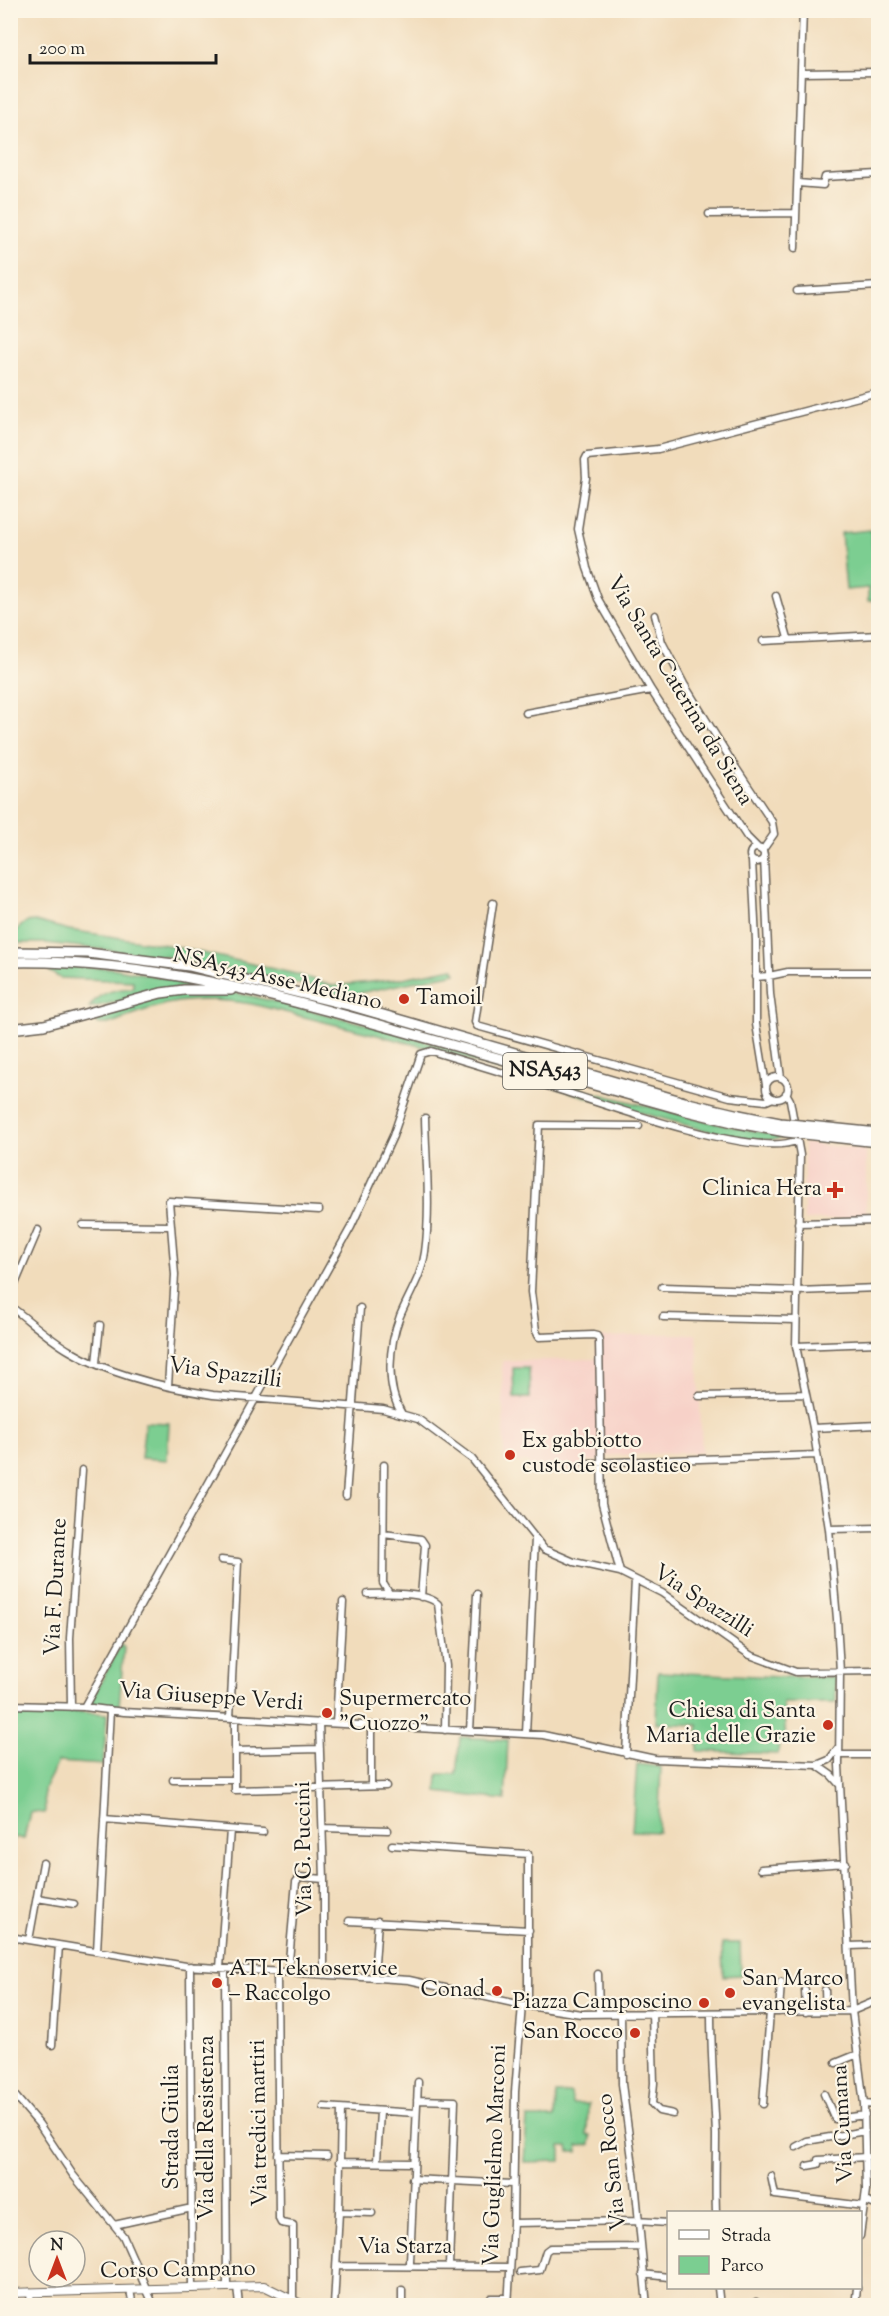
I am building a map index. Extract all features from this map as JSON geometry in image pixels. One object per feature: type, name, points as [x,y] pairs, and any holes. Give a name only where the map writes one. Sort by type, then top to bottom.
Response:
[{"type":"highway","name":"NSA543 Asse Mediano","points":[[10,952],[189,966],[352,1006],[738,1119]]},
{"type":"highway","name":"NSA543 Asse Mediano","points":[[10,962],[87,958],[265,993],[687,1111],[738,1119],[879,1133]]},
{"type":"highway","name":"NSA543","points":[[10,1029],[44,1025],[151,995],[184,990],[209,989],[265,993]]},
{"type":"highway","points":[[738,1119],[786,1132],[879,1142]]},
{"type":"main road","name":"Corso Campano","points":[[10,2293],[264,2286],[305,2306]]},
{"type":"street","points":[[795,248],[803,10]]},
{"type":"street","points":[[801,73],[879,72]]},
{"type":"street","points":[[798,183],[823,184],[825,177],[879,174]]},
{"type":"street","points":[[709,214],[796,213]]},
{"type":"street","points":[[797,291],[879,286]]},
{"type":"street","name":"Via Santa Caterina da Siena","points":[[747,837],[651,690],[598,599],[586,568],[578,529],[586,478],[585,460],[587,456],[658,449],[879,392]]},
{"type":"street","points":[[776,596],[788,638]]},
{"type":"street","points":[[655,615],[662,642],[684,684],[772,822],[774,834],[762,852],[759,862],[752,861]]},
{"type":"street","points":[[763,641],[879,635]]},
{"type":"street","points":[[526,713],[651,690]]},
{"type":"street","points":[[747,837],[762,852],[772,1022],[781,1078],[786,1084],[800,1155],[796,1346],[813,1428],[833,1564],[840,1672],[839,1765]]},
{"type":"street","points":[[747,837],[751,852],[754,888],[757,1036],[766,1085],[773,1098]]},
{"type":"street","points":[[751,852],[762,852]]},
{"type":"street","points":[[754,888],[765,887]]},
{"type":"street","points":[[493,903],[477,1026],[724,1096],[766,1101],[773,1098],[780,1099],[791,1107]]},
{"type":"street","points":[[756,977],[788,972],[879,972]]},
{"type":"street","points":[[10,978],[10,983]]},
{"type":"street","points":[[84,1707],[331,1265],[381,1165],[421,1054],[431,1051],[600,1104],[735,1141],[784,1144],[797,1140]]},
{"type":"street","points":[[766,1085],[773,1077],[781,1078]]},
{"type":"street","points":[[780,1099],[786,1093]]},
{"type":"street","points":[[402,1415],[396,1405],[391,1356],[400,1317],[415,1286],[424,1255],[427,1220],[425,1118]]},
{"type":"street","points":[[620,1572],[602,1504],[599,1340],[593,1335],[544,1338],[539,1336],[536,1331],[531,1292],[539,1125],[639,1126]]},
{"type":"street","points":[[168,1386],[175,1275],[169,1201],[319,1210]]},
{"type":"street","points":[[798,1223],[879,1221]]},
{"type":"street","points":[[82,1224],[170,1227]]},
{"type":"street","points":[[10,1296],[38,1230]]},
{"type":"street","points":[[662,1287],[797,1291],[879,1288]]},
{"type":"street","name":"Via Spazzilli","points":[[10,1306],[71,1352],[112,1370],[168,1386],[213,1395],[256,1400],[383,1409],[418,1419],[472,1459],[544,1549],[574,1562],[620,1572],[662,1593],[765,1662],[796,1672],[879,1671]]},
{"type":"street","points":[[346,1496],[360,1308]]},
{"type":"street","points":[[663,1317],[796,1320]]},
{"type":"street","points":[[96,1363],[100,1325]]},
{"type":"street","points":[[796,1346],[879,1343]]},
{"type":"street","points":[[699,1396],[806,1394]]},
{"type":"street","points":[[813,1428],[879,1425]]},
{"type":"street","points":[[586,1463],[817,1455]]},
{"type":"street","points":[[384,1465],[383,1583],[389,1593]]},
{"type":"street","name":"Via F. Durante","points":[[71,1707],[70,1638],[82,1470]]},
{"type":"street","points":[[829,1529],[879,1528]]},
{"type":"street","points":[[384,1534],[421,1539],[425,1545],[421,1597]]},
{"type":"street","points":[[526,1734],[535,1538]]},
{"type":"street","points":[[221,1560],[238,1562],[232,1718],[235,1790],[386,1786]]},
{"type":"street","points":[[626,1754],[635,1580]]},
{"type":"street","points":[[368,1594],[389,1593],[421,1597],[433,1599],[438,1604],[446,1666],[445,1730]]},
{"type":"street","points":[[470,1731],[477,1594]]},
{"type":"street","points":[[336,1723],[343,1602]]},
{"type":"street","name":"Via Giuseppe Verdi","points":[[10,1705],[84,1707],[232,1718],[543,1735],[655,1759],[822,1766],[834,1762],[839,1765]]},
{"type":"street","points":[[97,1951],[110,1710]]},
{"type":"street","name":"Via G. Puccini","points":[[319,1722],[323,1828],[324,1975]]},
{"type":"street","points":[[371,1725],[371,1786]]},
{"type":"street","points":[[840,1745],[835,1754],[822,1766],[836,1779],[841,1788]]},
{"type":"street","points":[[235,1751],[320,1749]]},
{"type":"street","points":[[840,1755],[879,1755]]},
{"type":"street","name":"Via Cumana","points":[[839,1765],[846,1863],[852,2011],[865,2115],[865,2203],[862,2228]]},
{"type":"street","points":[[173,1780],[235,1780]]},
{"type":"street","points":[[104,1819],[263,1832]]},
{"type":"street","points":[[323,1828],[388,1830]]},
{"type":"street","name":"Via della Resistenza","points":[[227,2287],[222,1968],[230,1830]]},
{"type":"street","name":"Via Guglielmo Marconi","points":[[392,1845],[528,1854],[529,1930],[525,2006],[515,2092],[512,2184],[513,2271],[508,2306]]},
{"type":"street","points":[[29,1940],[43,1863]]},
{"type":"street","points":[[760,1869],[846,1863]]},
{"type":"street","points":[[288,1972],[296,1882],[300,1877],[324,1879]]},
{"type":"street","points":[[37,1898],[75,1904]]},
{"type":"street","points":[[349,1921],[529,1930]]},
{"type":"street","points":[[374,1978],[378,1922]]},
{"type":"street","points":[[10,1937],[190,1966],[410,1980],[525,2006],[581,2014],[852,2011],[879,2000]]},
{"type":"street","points":[[52,2045],[60,1945]]},
{"type":"street","points":[[850,1946],[879,1945]]},
{"type":"street","name":"Strada Giulia","points":[[190,1966],[192,2288]]},
{"type":"street","name":"Via tredici martiri","points":[[278,1972],[279,2219],[281,2223],[293,2225],[293,2300]]},
{"type":"street","points":[[598,1974],[599,2014]]},
{"type":"street","points":[[779,2012],[781,1982]]},
{"type":"street","points":[[805,1990],[806,2012]]},
{"type":"street","points":[[825,1990],[825,2011]]},
{"type":"street","points":[[763,2104],[770,2012]]},
{"type":"street","points":[[652,2013],[654,2084],[652,2104],[659,2111],[673,2114]]},
{"type":"street","points":[[711,2013],[711,2067],[716,2137],[714,2173],[716,2211]]},
{"type":"street","name":"Via San Rocco","points":[[621,2014],[622,2084],[646,2306]]},
{"type":"street","points":[[836,2063],[858,2054]]},
{"type":"street","points":[[410,2262],[418,2082]]},
{"type":"street","points":[[10,2090],[39,2124],[73,2175],[123,2236],[154,2306]]},
{"type":"street","points":[[824,2094],[836,2119],[865,2115]]},
{"type":"street","points":[[417,2100],[455,2102],[449,2266]]},
{"type":"street","points":[[864,2104],[879,2104]]},
{"type":"street","points":[[324,2107],[416,2114]]},
{"type":"street","points":[[334,2306],[341,2109]]},
{"type":"street","points":[[377,2161],[380,2112]]},
{"type":"street","points":[[796,2147],[807,2141],[865,2131]]},
{"type":"street","points":[[278,2155],[327,2156]]},
{"type":"street","points":[[807,2166],[818,2164],[818,2160],[866,2157]]},
{"type":"street","points":[[339,2162],[413,2163]]},
{"type":"street","points":[[771,2176],[775,2195],[879,2206]]},
{"type":"street","points":[[412,2179],[512,2184]]},
{"type":"street","points":[[114,2225],[192,2208]]},
{"type":"street","points":[[339,2212],[372,2212]]},
{"type":"street","points":[[513,2223],[637,2221],[667,2223]]},
{"type":"street","points":[[513,2271],[540,2270],[546,2251],[550,2248],[640,2247]]},
{"type":"street","name":"Via Starza","points":[[337,2266],[449,2266],[513,2271]]},
{"type":"street","points":[[643,2274],[667,2277]]},
{"type":"street","points":[[237,2286],[239,2306]]},
{"type":"street","points":[[718,2289],[720,2306]]},
{"type":"street","points":[[855,2306],[857,2289]]},
{"type":"street","points":[[130,2290],[133,2306]]},
{"type":"street","points":[[402,2290],[402,2306]]},
{"type":"street","points":[[30,2292],[30,2306]]},
{"type":"street","points":[[491,2298],[508,2298]]},
{"type":"shaded area","name":"Clinica Hera","points":[[804,1143],[866,1150],[866,1219],[804,1220]]},
{"type":"shaded area","points":[[697,1334],[702,1452],[600,1456],[599,1461],[584,1461],[585,1470],[529,1472],[528,1462],[504,1463],[502,1361],[596,1359],[596,1338]]},
{"type":"green space","points":[[871,530],[873,550],[878,549],[878,600],[868,601],[868,588],[846,590],[841,533]]},
{"type":"green space","points":[[35,921],[69,930],[167,945],[296,974],[333,986],[398,979],[453,968],[456,973],[345,996],[169,957],[46,943],[15,943],[15,931],[26,922]]},
{"type":"green space","points":[[48,966],[112,968],[203,985],[188,986],[89,1008],[102,995],[133,988],[133,981],[60,978],[50,972]]},
{"type":"green space","points":[[227,992],[370,1025],[563,1081],[591,1092],[723,1125],[786,1137],[773,1140],[753,1140],[704,1130],[603,1102],[421,1046],[252,1004],[192,1000],[150,1009],[108,1024],[99,1024],[91,1018],[164,995]]},
{"type":"green space","points":[[513,1368],[529,1368],[530,1398],[514,1398]]},
{"type":"green space","points":[[145,1422],[169,1423],[167,1460],[141,1458]]},
{"type":"green space","points":[[121,1644],[124,1647],[119,1706],[90,1703]]},
{"type":"green space","points":[[658,1672],[835,1677],[836,1703],[783,1703],[786,1739],[779,1740],[778,1754],[698,1751],[698,1725],[656,1723]]},
{"type":"green space","points":[[67,1711],[107,1714],[103,1765],[58,1762],[44,1789],[45,1813],[30,1812],[24,1839],[15,1837],[11,1845],[11,1716]]},
{"type":"green space","points":[[460,1737],[508,1740],[505,1800],[437,1792],[438,1774],[456,1774]]},
{"type":"green space","points":[[637,1764],[661,1767],[658,1832],[632,1831]]},
{"type":"green space","points":[[722,1943],[740,1943],[741,1975],[723,1976]]},
{"type":"green space","points":[[556,2093],[571,2093],[572,2104],[588,2104],[587,2135],[591,2136],[590,2145],[578,2146],[577,2152],[569,2152],[568,2147],[561,2147],[561,2161],[524,2162],[527,2118],[555,2118]]},
{"type":"place","name":"Tamoil","points":[[404,999]]},
{"type":"place","name":"Clinica Hera","points":[[835,1190]]},
{"type":"place","name":"Ex gabbiotto custode scolastico","points":[[510,1455]]},
{"type":"place","name":"Supermercato \"Cuozzo\"","points":[[327,1713]]},
{"type":"place","name":"Chiesa di Santa Maria delle Grazie","points":[[828,1725]]},
{"type":"place","name":"ATI Teknoservice – Raccolgo","points":[[217,1983]]},
{"type":"place","name":"Conad","points":[[497,1991]]},
{"type":"place","name":"San Marco evangelista","points":[[730,1993]]},
{"type":"place","name":"Piazza Camposcino","points":[[704,2003]]},
{"type":"place","name":"San Rocco","points":[[635,2033]]}]
